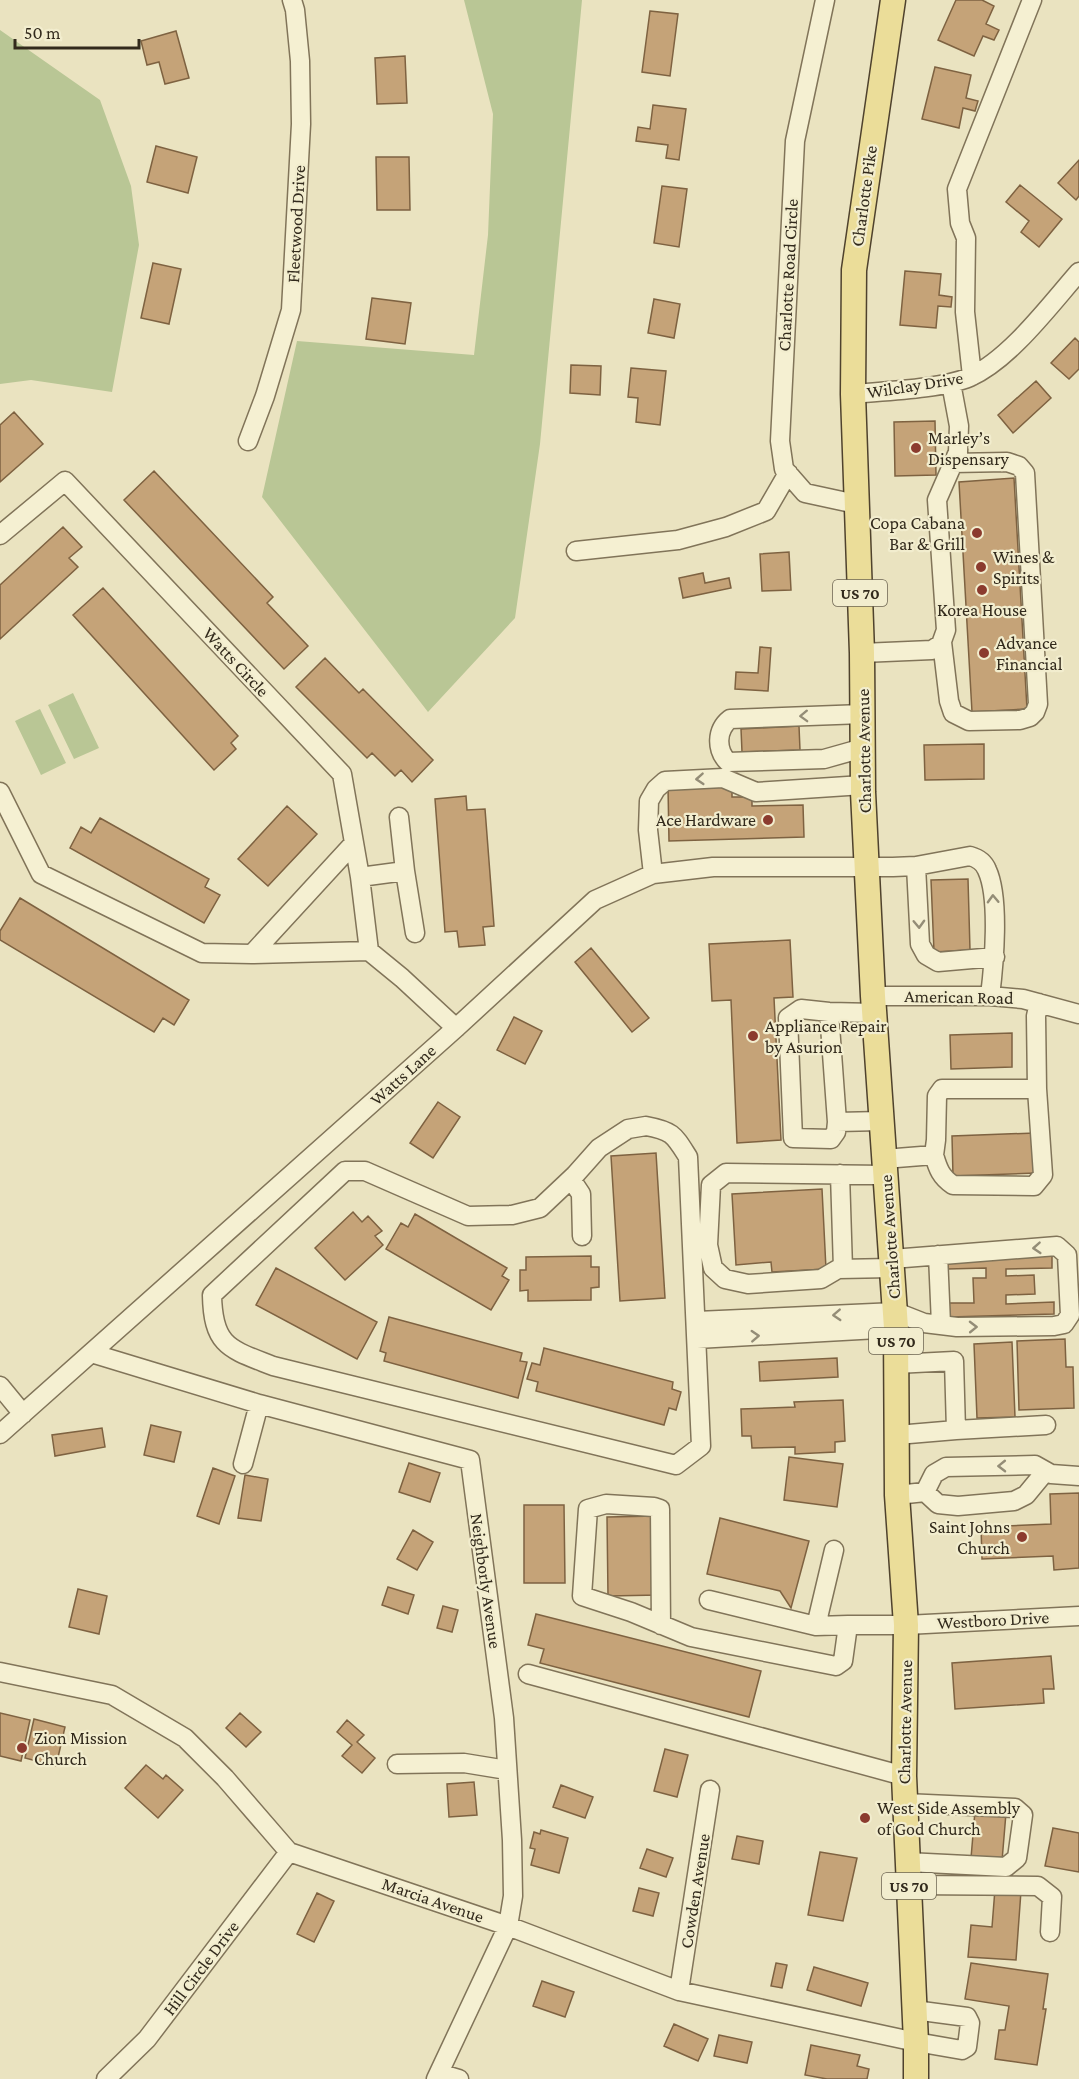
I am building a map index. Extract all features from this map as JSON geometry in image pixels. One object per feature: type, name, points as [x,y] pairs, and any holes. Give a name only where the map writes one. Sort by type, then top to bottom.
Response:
[{"type":"main road","name":"Charlotte Pike","points":[[853,394],[854,270],[893,0]]},
{"type":"main road","name":"Charlotte Avenue","points":[[853,394],[862,653],[863,785],[881,1121],[896,1320],[897,1495],[906,1625],[904,1776],[916,2042],[915,2079]]},
{"type":"street","name":"Fleetwood Drive","points":[[248,441],[265,396],[291,310],[301,124],[300,60],[296,10],[292,0]]},
{"type":"street","name":"Charlotte Road Circle","points":[[825,0],[795,141],[780,441],[784,470],[805,493],[856,504]]},
{"type":"street","points":[[972,376],[965,312],[966,237],[960,223],[957,189],[1032,0]]},
{"type":"street","name":"Wilclay Drive","points":[[853,394],[951,383],[972,376],[999,358],[1026,332],[1079,272]]},
{"type":"street","points":[[951,383],[959,426],[958,452],[952,463],[937,500],[946,630],[942,642],[949,701],[953,713],[969,721],[1020,720],[1030,717],[1038,704],[1025,473],[1019,466],[1007,462],[952,463]]},
{"type":"street","points":[[576,551],[678,540],[726,527],[766,511],[788,473]]},
{"type":"street","name":"Watts Circle","points":[[0,535],[65,482],[342,774],[360,877],[369,951]]},
{"type":"street","points":[[862,653],[932,650],[942,642]]},
{"type":"street","points":[[863,714],[730,719],[720,733],[720,749],[722,757],[728,762],[824,759],[863,748]]},
{"type":"street","points":[[653,874],[648,830],[649,801],[656,789],[665,781],[723,778],[756,792],[863,785]]},
{"type":"street","points":[[0,792],[41,874],[202,953],[369,951],[456,1028]]},
{"type":"street","points":[[399,817],[415,933]]},
{"type":"street","points":[[252,954],[354,843]]},
{"type":"street","name":"Watts Lane","points":[[0,1434],[456,1028],[595,900],[653,874],[713,867],[916,866],[970,856],[978,858],[986,868],[992,885],[995,957]]},
{"type":"street","points":[[916,866],[920,944],[926,955],[938,962],[995,957],[990,996]]},
{"type":"street","points":[[360,877],[405,871]]},
{"type":"street","name":"American Road","points":[[837,1122],[836,1132],[831,1139],[793,1138],[788,1018],[801,1009],[829,1012],[874,1005],[990,996],[1023,999],[1079,1014]]},
{"type":"street","points":[[1037,1089],[942,1089],[937,1096],[934,1155],[938,1171],[943,1178],[953,1185],[1034,1185],[1043,1175],[1035,1016],[1039,1003]]},
{"type":"street","points":[[829,1012],[837,1122],[881,1121]]},
{"type":"street","points":[[646,1126],[665,1129],[676,1138],[688,1157],[697,1330],[701,1446],[676,1465],[273,1366],[232,1349],[222,1339],[212,1315],[212,1295],[345,1171],[365,1171],[468,1216],[512,1215],[540,1208],[599,1148],[628,1129],[646,1126]]},
{"type":"street","points":[[697,1330],[896,1320],[957,1327],[1064,1324],[1070,1315],[1067,1255],[1057,1246],[938,1255],[892,1264],[838,1269],[821,1279],[748,1284],[725,1279],[713,1268],[708,1245],[711,1185],[726,1173],[840,1174],[885,1167],[934,1155]]},
{"type":"street","points":[[840,1174],[843,1269]]},
{"type":"street","points":[[571,1179],[581,1194],[582,1236]]},
{"type":"street","points":[[938,1255],[941,1324]]},
{"type":"street","name":"Neighborly Avenue","points":[[91,1353],[260,1404],[470,1460],[503,1708],[512,1840],[513,1896],[508,1926],[437,2076]]},
{"type":"street","points":[[897,1364],[954,1361],[956,1430]]},
{"type":"street","points":[[0,1386],[23,1414]]},
{"type":"street","points":[[243,1464],[260,1404]]},
{"type":"street","points":[[897,1435],[1046,1425]]},
{"type":"street","points":[[925,1492],[934,1473],[946,1467],[1035,1465],[1045,1472],[1059,1476],[1079,1476]]},
{"type":"street","points":[[897,1495],[925,1492],[938,1504],[958,1506],[1014,1501],[1026,1495],[1045,1472]]},
{"type":"street","points":[[661,1625],[660,1509],[606,1504],[588,1509],[582,1596],[631,1612],[661,1625],[691,1637],[836,1666],[843,1661],[848,1626]]},
{"type":"street","points":[[816,1626],[834,1550]]},
{"type":"street","name":"Westboro Drive","points":[[709,1600],[816,1626],[906,1625],[1079,1616]]},
{"type":"street","points":[[0,1672],[112,1695],[185,1738],[225,1778],[289,1852]]},
{"type":"street","points":[[528,1674],[904,1776]]},
{"type":"street","points":[[397,1764],[464,1763],[507,1770]]},
{"type":"street","name":"Cowden Avenue","points":[[679,1991],[710,1790]]},
{"type":"street","points":[[905,1803],[1015,1808],[1023,1815],[1017,1858],[1006,1867],[908,1873]]},
{"type":"street","name":"Marcia Avenue","points":[[289,1852],[508,1926],[679,1991],[916,2042],[962,2050],[967,2047],[970,2023],[967,2017],[914,2010]]},
{"type":"street","name":"Hill Circle Drive","points":[[106,2079],[147,2039],[289,1852]]},
{"type":"street","points":[[908,1873],[1038,1886],[1052,1897],[1050,1932]]},
{"type":"street","points":[[437,2076],[459,2079]]},
{"type":"green space","points":[[464,0],[582,0],[540,444],[515,618],[428,712],[262,497],[297,341],[474,355],[488,235],[493,114]]},
{"type":"green space","points":[[0,30],[100,100],[131,186],[139,245],[112,392],[31,380],[0,384]]},
{"type":"green space","points":[[73,693],[99,748],[74,759],[48,705]]},
{"type":"green space","points":[[40,709],[66,763],[41,775],[15,721]]},
{"type":"building","points":[[956,0],[982,0],[994,6],[986,24],[999,30],[994,40],[983,36],[974,56],[938,40]]},
{"type":"building","points":[[650,11],[678,14],[670,76],[642,72]]},
{"type":"building","points":[[176,31],[189,78],[165,84],[159,62],[147,65],[141,41]]},
{"type":"building","points":[[405,56],[407,103],[377,104],[375,58]]},
{"type":"building","points":[[935,67],[971,75],[966,98],[978,101],[975,111],[963,108],[959,128],[922,119]]},
{"type":"building","points":[[653,105],[686,109],[679,160],[666,158],[668,145],[636,141],[638,127],[650,129]]},
{"type":"building","points":[[156,146],[197,157],[188,193],[147,182]]},
{"type":"building","points":[[376,157],[409,157],[410,210],[377,210]]},
{"type":"building","points":[[1079,160],[1079,196],[1076,200],[1058,183]]},
{"type":"building","points":[[1020,185],[1062,219],[1039,247],[1021,232],[1029,221],[1006,202]]},
{"type":"building","points":[[662,186],[687,189],[679,247],[654,243]]},
{"type":"building","points":[[153,263],[181,269],[169,324],[141,318]]},
{"type":"building","points":[[905,271],[941,274],[939,295],[952,297],[951,307],[938,306],[936,328],[900,325]]},
{"type":"building","points":[[372,298],[411,303],[405,344],[366,339]]},
{"type":"building","points":[[654,299],[680,304],[674,338],[648,333]]},
{"type":"building","points":[[1075,338],[1079,342],[1079,369],[1069,379],[1051,363]]},
{"type":"building","points":[[571,365],[601,366],[600,395],[570,393]]},
{"type":"building","points":[[631,368],[666,371],[660,425],[636,422],[638,398],[628,397]]},
{"type":"building","points":[[1036,381],[1051,398],[1013,433],[998,415]]},
{"type":"building","points":[[14,412],[43,444],[0,482],[0,425]]},
{"type":"building","points":[[935,421],[936,475],[895,476],[894,422]]},
{"type":"building","points":[[154,471],[273,597],[267,603],[308,646],[284,669],[124,500]]},
{"type":"building","points":[[1014,478],[1027,709],[972,712],[959,482]]},
{"type":"building","points":[[63,527],[82,547],[69,558],[78,567],[0,639],[0,585]]},
{"type":"building","points":[[789,552],[791,590],[762,591],[760,554]]},
{"type":"building","points":[[703,573],[705,583],[729,578],[731,588],[683,598],[679,578]]},
{"type":"building","points":[[103,588],[238,736],[231,743],[236,749],[214,770],[73,615]]},
{"type":"building","points":[[760,647],[771,648],[768,691],[735,689],[736,672],[758,673]]},
{"type":"building","points":[[325,658],[359,693],[363,689],[433,760],[412,782],[401,770],[395,776],[372,753],[367,758],[296,687]]},
{"type":"building","points":[[799,726],[800,750],[742,752],[741,729]]},
{"type":"building","points":[[984,744],[984,779],[925,780],[924,745]]},
{"type":"building","points":[[732,785],[732,797],[752,797],[752,806],[803,805],[804,837],[669,841],[668,787]]},
{"type":"building","points":[[466,796],[467,810],[485,809],[494,926],[483,927],[485,945],[459,947],[457,931],[445,932],[435,799]]},
{"type":"building","points":[[287,806],[317,834],[268,886],[238,859]]},
{"type":"building","points":[[100,818],[209,879],[205,887],[220,895],[204,923],[70,848],[81,827],[91,833]]},
{"type":"building","points":[[968,879],[970,950],[934,952],[931,880]]},
{"type":"building","points":[[20,898],[189,1000],[174,1025],[163,1018],[154,1032],[0,940],[0,931]]},
{"type":"building","points":[[790,940],[793,997],[774,998],[781,1140],[737,1143],[731,1000],[712,1001],[709,944]]},
{"type":"building","points":[[591,948],[649,1018],[632,1032],[575,962]]},
{"type":"building","points":[[514,1017],[542,1031],[525,1064],[497,1050]]},
{"type":"building","points":[[1012,1033],[1012,1067],[951,1069],[950,1035]]},
{"type":"building","points":[[438,1102],[460,1117],[433,1158],[410,1143]]},
{"type":"building","points":[[1035,1133],[1036,1173],[953,1176],[952,1136]]},
{"type":"building","points":[[656,1153],[665,1298],[620,1301],[611,1156]]},
{"type":"building","points":[[822,1189],[826,1269],[772,1272],[771,1262],[736,1265],[732,1194]]},
{"type":"building","points":[[353,1212],[362,1222],[368,1216],[382,1231],[375,1236],[383,1245],[345,1280],[315,1248]]},
{"type":"building","points":[[415,1214],[507,1268],[502,1276],[509,1280],[491,1310],[386,1249],[401,1223],[408,1227]]},
{"type":"building","points":[[1052,1254],[1052,1268],[1006,1269],[1006,1276],[1034,1275],[1035,1294],[1006,1295],[1006,1304],[1054,1302],[1054,1314],[950,1317],[949,1303],[974,1303],[973,1278],[986,1278],[986,1268],[948,1269],[948,1257]]},
{"type":"building","points":[[591,1256],[591,1267],[599,1267],[599,1287],[591,1288],[591,1300],[528,1301],[528,1290],[520,1291],[520,1270],[526,1270],[526,1257]]},
{"type":"building","points":[[276,1268],[377,1322],[357,1359],[256,1305]]},
{"type":"building","points":[[389,1317],[522,1353],[520,1361],[527,1362],[518,1398],[384,1361],[386,1353],[380,1351]]},
{"type":"building","points":[[1065,1339],[1066,1367],[1073,1367],[1074,1408],[1019,1410],[1017,1341]]},
{"type":"building","points":[[1012,1342],[1015,1417],[977,1418],[974,1344]]},
{"type":"building","points":[[544,1348],[673,1382],[672,1389],[681,1392],[676,1410],[669,1408],[664,1425],[536,1391],[538,1382],[527,1379],[532,1363],[540,1365]]},
{"type":"building","points":[[837,1358],[838,1377],[760,1381],[759,1362]]},
{"type":"building","points":[[843,1400],[845,1441],[835,1442],[835,1452],[795,1454],[795,1447],[752,1448],[751,1436],[742,1436],[741,1409],[795,1407],[794,1402]]},
{"type":"building","points":[[151,1425],[181,1432],[174,1462],[144,1455]]},
{"type":"building","points":[[102,1428],[105,1447],[55,1456],[52,1435]]},
{"type":"building","points":[[789,1457],[843,1464],[837,1507],[784,1500]]},
{"type":"building","points":[[409,1463],[440,1473],[430,1502],[399,1492]]},
{"type":"building","points":[[213,1468],[235,1476],[219,1524],[197,1516]]},
{"type":"building","points":[[245,1475],[268,1479],[261,1521],[238,1518]]},
{"type":"building","points":[[1079,1493],[1079,1568],[1054,1570],[1053,1556],[982,1559],[981,1527],[1051,1524],[1050,1494]]},
{"type":"building","points":[[524,1505],[564,1505],[565,1583],[524,1583]]},
{"type":"building","points":[[657,1516],[659,1595],[608,1596],[607,1517]]},
{"type":"building","points":[[720,1518],[809,1541],[791,1608],[780,1591],[707,1574]]},
{"type":"building","points":[[413,1530],[433,1542],[417,1570],[397,1559]]},
{"type":"building","points":[[388,1587],[414,1595],[408,1614],[382,1605]]},
{"type":"building","points":[[78,1589],[107,1596],[99,1634],[69,1627]]},
{"type":"building","points":[[443,1606],[458,1610],[452,1632],[437,1628]]},
{"type":"building","points":[[536,1614],[761,1671],[749,1717],[540,1663],[544,1649],[528,1645]]},
{"type":"building","points":[[1051,1656],[1054,1689],[1043,1689],[1044,1703],[955,1709],[952,1663]]},
{"type":"building","points":[[0,1713],[30,1720],[21,1761],[0,1756]]},
{"type":"building","points":[[240,1713],[261,1732],[246,1747],[226,1728]]},
{"type":"building","points":[[34,1719],[65,1727],[56,1766],[25,1758]]},
{"type":"building","points":[[347,1720],[364,1735],[357,1742],[375,1758],[362,1773],[342,1756],[352,1745],[337,1732]]},
{"type":"building","points":[[665,1749],[688,1755],[677,1797],[654,1791]]},
{"type":"building","points":[[146,1765],[163,1779],[166,1775],[183,1790],[158,1818],[125,1788]]},
{"type":"building","points":[[474,1782],[477,1815],[449,1817],[447,1784]]},
{"type":"building","points":[[561,1785],[593,1797],[585,1818],[553,1807]]},
{"type":"building","points":[[975,1811],[1006,1813],[1002,1861],[971,1858]]},
{"type":"building","points":[[1053,1828],[1079,1833],[1079,1872],[1045,1866]]},
{"type":"building","points":[[541,1830],[568,1838],[559,1873],[531,1865],[535,1849],[530,1848],[534,1832],[540,1834]]},
{"type":"building","points":[[737,1836],[763,1841],[759,1864],[732,1859]]},
{"type":"building","points":[[647,1849],[673,1858],[666,1877],[640,1868]]},
{"type":"building","points":[[820,1852],[857,1858],[843,1921],[808,1915]]},
{"type":"building","points":[[639,1888],[659,1893],[653,1916],[633,1911]]},
{"type":"building","points":[[995,1889],[1021,1891],[1016,1960],[968,1957],[971,1925],[992,1927]]},
{"type":"building","points":[[317,1893],[334,1901],[314,1942],[297,1934]]},
{"type":"building","points":[[776,1963],[787,1965],[782,1988],[771,1986]]},
{"type":"building","points":[[971,1963],[1048,1974],[1043,2009],[1046,2009],[1037,2065],[995,2059],[999,2030],[1005,2030],[1009,2006],[965,1999]]},
{"type":"building","points":[[814,1967],[868,1983],[861,2006],[807,1990]]},
{"type":"building","points":[[542,1981],[574,1992],[565,2017],[533,2006]]},
{"type":"building","points":[[674,2024],[708,2039],[698,2061],[664,2046]]},
{"type":"building","points":[[719,2035],[752,2042],[747,2063],[714,2056]]},
{"type":"building","points":[[811,2045],[860,2055],[857,2066],[869,2069],[867,2079],[827,2079],[805,2075]]},
{"type":"place","name":"Marley’s Dispensary","points":[[916,448]]},
{"type":"place","name":"Copa Cabana Bar & Grill","points":[[977,533]]},
{"type":"place","name":"Wines & Spirits","points":[[981,567]]},
{"type":"place","name":"Korea House","points":[[982,590]]},
{"type":"place","name":"Advance Financial","points":[[984,653]]},
{"type":"place","name":"Ace Hardware","points":[[768,820]]},
{"type":"place","name":"Appliance Repair by Asurion","points":[[753,1036]]},
{"type":"place","name":"Saint Johns Church","points":[[1022,1537]]},
{"type":"place","name":"Zion Mission Church","points":[[22,1748]]},
{"type":"place","name":"West Side Assembly of God Church","points":[[865,1818]]}]
